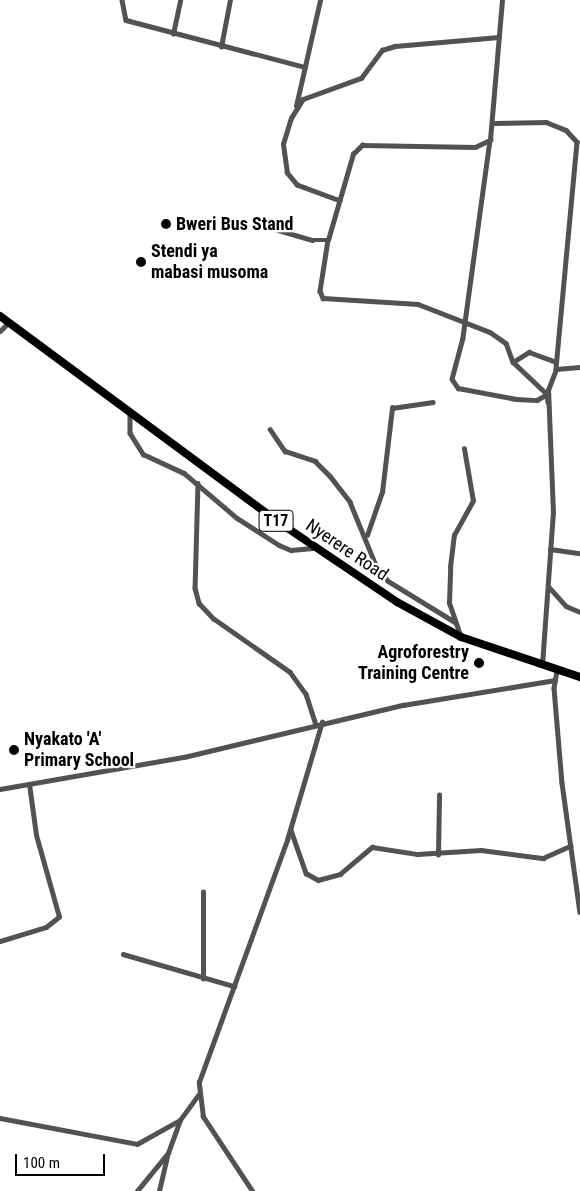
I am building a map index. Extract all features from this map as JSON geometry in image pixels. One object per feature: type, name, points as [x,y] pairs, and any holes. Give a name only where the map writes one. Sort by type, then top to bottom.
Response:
[{"type":"main road","name":"Nyerere Road","points":[[0,316],[315,548],[461,636],[542,667],[580,677]]},
{"type":"street","points":[[122,0],[126,20],[221,47],[304,67]]},
{"type":"street","points":[[174,34],[180,0]]},
{"type":"street","points":[[221,47],[230,0]]},
{"type":"street","points":[[320,0],[296,107],[282,149],[287,173],[297,185],[340,201]]},
{"type":"street","points":[[502,0],[495,123],[490,140],[464,325],[451,374],[458,388],[528,401],[547,394]]},
{"type":"street","points":[[296,107],[313,93],[361,78],[382,50],[395,46],[499,37]]},
{"type":"street","points":[[495,123],[546,122],[578,138],[554,361],[556,369],[551,376],[548,402]]},
{"type":"street","points":[[490,140],[475,148],[362,145],[353,154],[328,240],[320,291],[323,298],[418,304],[464,325],[500,336],[513,362],[547,394],[553,466],[549,587],[542,667]]},
{"type":"street","points":[[268,227],[312,240],[328,240]]},
{"type":"street","points":[[0,331],[9,322]]},
{"type":"street","points":[[513,362],[529,352],[554,361]]},
{"type":"street","points":[[556,369],[580,367]]},
{"type":"street","points":[[366,535],[382,492],[392,408],[433,402]]},
{"type":"street","points":[[130,413],[128,428],[138,450],[198,483],[237,518],[278,545],[315,548]]},
{"type":"street","points":[[270,429],[285,451],[310,459],[330,476],[366,535],[374,563],[388,581],[455,622]]},
{"type":"street","points":[[461,636],[449,603],[452,543],[474,495],[464,449]]},
{"type":"street","points":[[198,483],[195,588],[199,603],[213,618],[290,672],[306,694],[319,723],[291,828],[203,1068],[199,1094],[210,1130],[238,1164],[252,1191]]},
{"type":"street","points":[[550,550],[580,553]]},
{"type":"street","points":[[549,587],[566,606],[580,612]]},
{"type":"street","points":[[557,671],[555,680],[570,846],[580,912]]},
{"type":"street","points":[[0,789],[184,757],[319,723],[555,680]]},
{"type":"street","points":[[0,941],[46,927],[59,917],[36,835],[29,784]]},
{"type":"street","points":[[438,855],[439,795]]},
{"type":"street","points":[[291,828],[306,873],[318,880],[340,874],[372,847],[438,855],[481,850],[548,857],[570,846]]},
{"type":"street","points":[[203,892],[203,979]]},
{"type":"street","points":[[123,954],[203,979],[234,986]]},
{"type":"street","points":[[158,1191],[168,1153],[180,1120],[199,1094]]},
{"type":"street","points":[[0,1118],[137,1144],[180,1120]]},
{"type":"street","points":[[137,1191],[168,1153]]},
{"type":"place","name":"Bweri Bus Stand","points":[[166,224]]},
{"type":"place","name":"Stendi ya mabasi musoma","points":[[141,262]]},
{"type":"place","name":"Agroforestry Training Centre","points":[[479,663]]},
{"type":"place","name":"Nyakato 'A' Primary School","points":[[14,750]]}]
